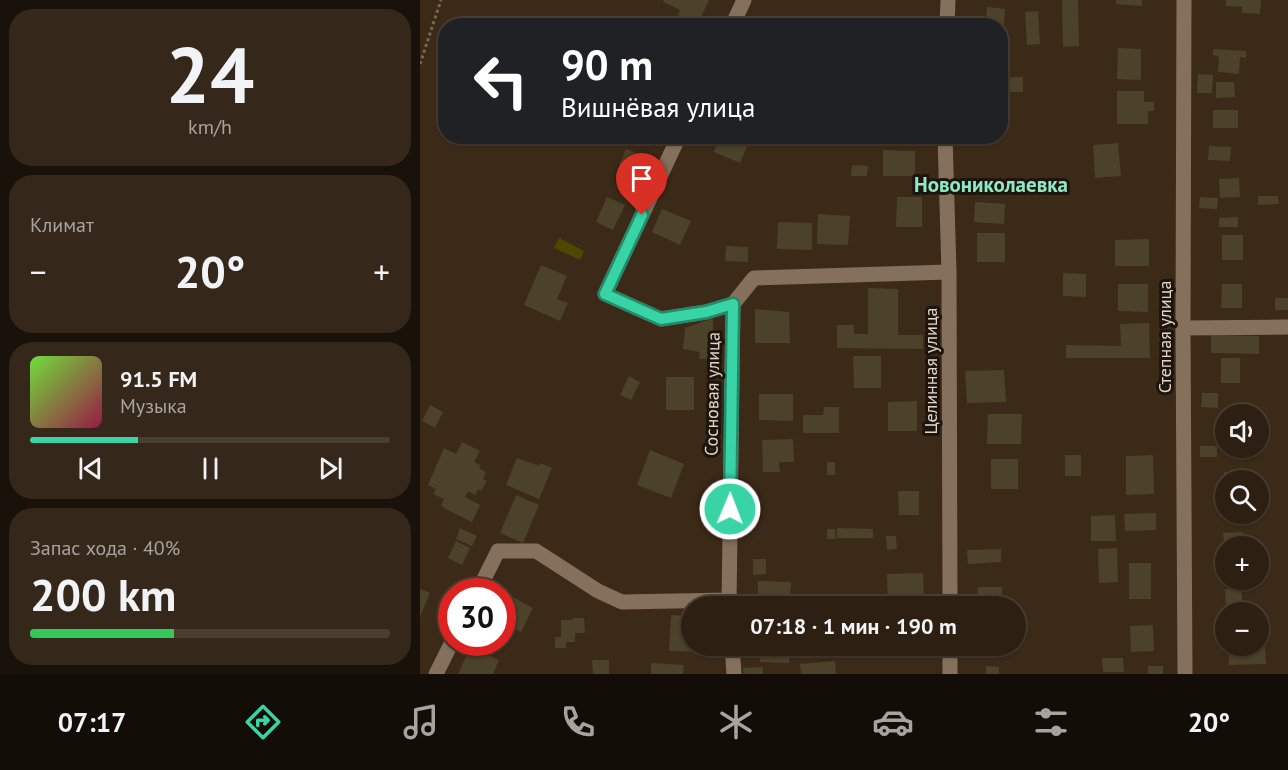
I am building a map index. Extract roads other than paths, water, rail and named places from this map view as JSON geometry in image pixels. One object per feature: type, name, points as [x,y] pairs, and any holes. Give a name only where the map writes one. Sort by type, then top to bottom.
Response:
[{"type":"street","points":[[736,18],[744,0]]},
{"type":"street","points":[[947,18],[948,0]]},
{"type":"street","name":"Степная улица","points":[[1184,0],[1185,674]]},
{"type":"street","points":[[675,144],[605,294],[661,319],[706,312],[733,304],[754,278],[949,272]]},
{"type":"street","name":"Целинная улица","points":[[945,144],[949,272],[950,596]]},
{"type":"street","name":"Сосновая улица","points":[[729,596],[733,304]]},
{"type":"street","points":[[1183,328],[1288,327]]},
{"type":"street","points":[[484,578],[498,551],[536,551],[598,591],[622,602],[681,603]]},
{"type":"street","points":[[436,674],[445,656]]},
{"type":"street","points":[[733,656],[734,674]]},
{"type":"street","points":[[950,656],[950,674]]},
{"type":"district","name":"Новониколаевка","points":[[991,184]]}]
